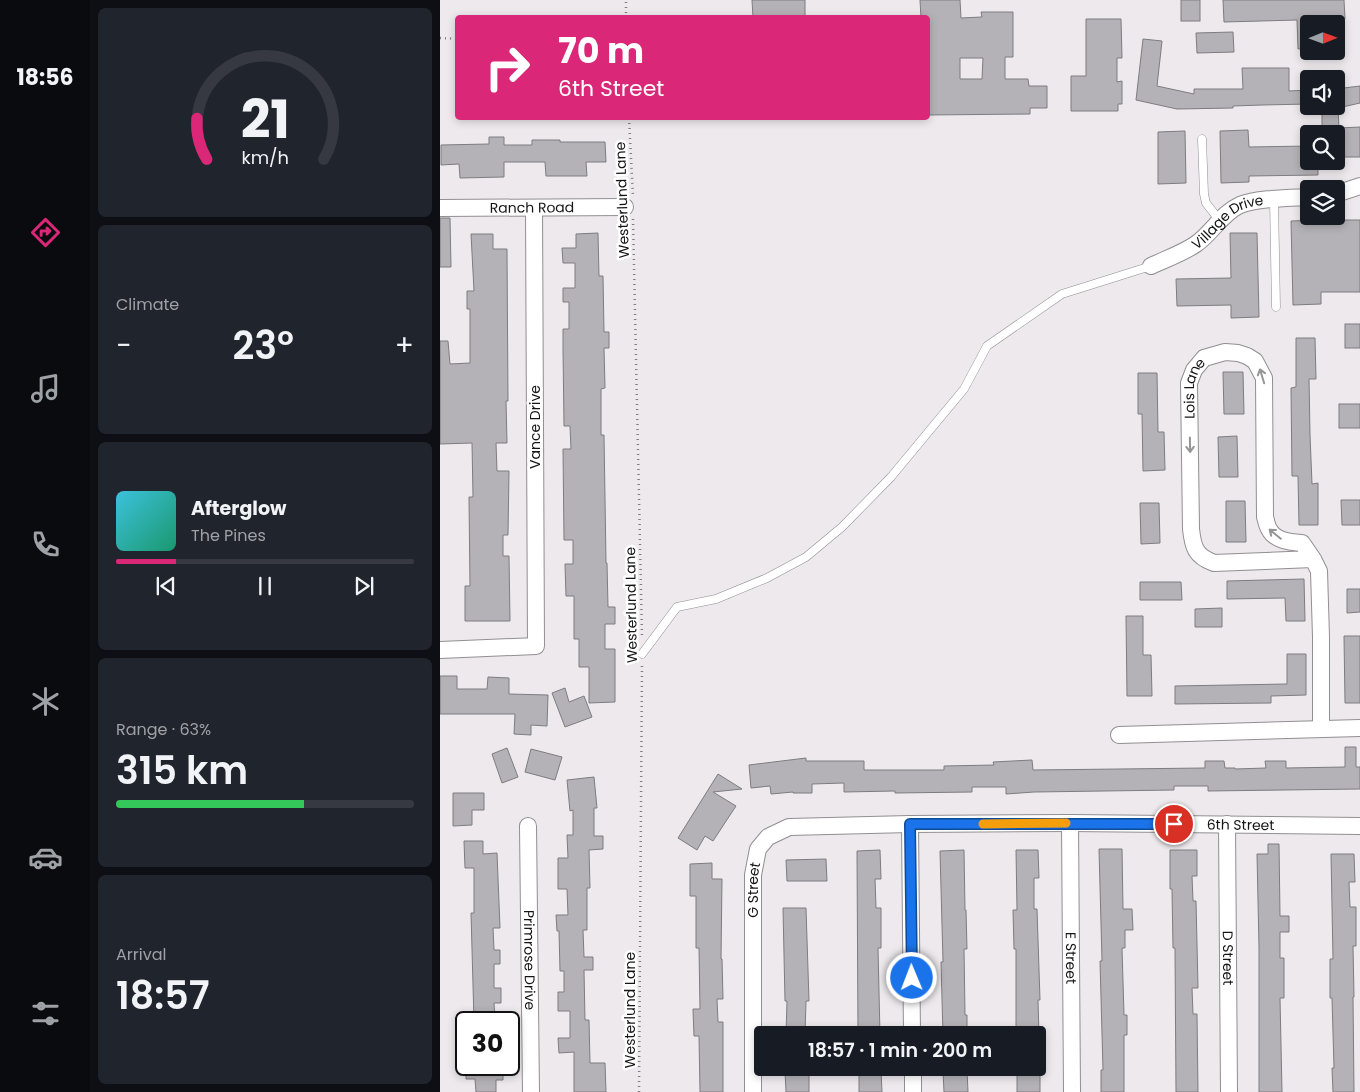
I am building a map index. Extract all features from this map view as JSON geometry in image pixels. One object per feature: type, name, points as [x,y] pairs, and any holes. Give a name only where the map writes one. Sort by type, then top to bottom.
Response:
[{"type":"street","points":[[1345,191],[1360,186]]},
{"type":"street","name":"Village Drive","points":[[1151,266],[1197,243],[1238,206],[1254,202],[1300,198]]},
{"type":"street","name":"Ranch Road","points":[[440,208],[630,207]]},
{"type":"street","name":"Vance Drive","points":[[440,650],[536,646],[534,208]]},
{"type":"street","name":"Lois Lane","points":[[1313,560],[1214,563],[1206,560],[1196,552],[1191,529],[1189,383],[1194,370],[1204,358],[1225,352],[1238,353],[1255,361],[1264,378],[1265,517],[1269,529],[1277,537],[1287,542],[1302,543],[1313,560],[1319,571],[1321,729]]},
{"type":"street","points":[[1119,735],[1360,728]]},
{"type":"street","name":"6th Street","points":[[910,824],[1070,823],[1360,826]]},
{"type":"street","name":"E Street","points":[[1070,823],[1072,1092]]},
{"type":"street","points":[[910,824],[912,1026]]},
{"type":"street","name":"G Street","points":[[753,1092],[753,875],[758,849],[768,836],[789,827],[910,824]]},
{"type":"street","name":"D Street","points":[[1227,824],[1229,1092]]},
{"type":"street","name":"Primrose Drive","points":[[528,826],[531,1092]]},
{"type":"street","points":[[912,1076],[913,1092]]},
{"type":"lane","points":[[1202,139],[1204,194],[1206,203],[1220,221]]},
{"type":"lane","points":[[1274,200],[1276,306]]},
{"type":"lane","points":[[642,654],[677,608],[716,599],[767,578],[806,558],[842,527],[892,477],[964,389],[987,346],[1062,294],[1151,266]]},
{"type":"path","points":[[626,0],[626,15]]},
{"type":"path","points":[[440,38],[455,39]]},
{"type":"path","name":"Westerlund Lane","points":[[629,120],[642,654],[639,1092]]},
{"type":"building","points":[[752,0],[805,0],[805,15],[753,15]]},
{"type":"building","points":[[920,0],[960,0],[961,18],[982,17],[981,12],[1013,12],[1013,57],[1005,57],[1005,79],[1028,79],[1029,86],[1047,86],[1047,108],[1030,108],[1030,114],[930,115],[930,15],[921,15]],"holes":[[[960,58],[983,58],[982,79],[960,79]]]},
{"type":"building","points":[[1181,0],[1200,0],[1200,21],[1181,21]]},
{"type":"building","points":[[1223,0],[1344,0],[1345,15],[1300,15],[1300,49],[1298,49],[1297,20],[1224,22]]},
{"type":"building","points":[[1086,19],[1121,19],[1122,58],[1117,58],[1117,82],[1122,81],[1122,104],[1118,104],[1118,111],[1071,111],[1071,76],[1086,76]]},
{"type":"building","points":[[1233,32],[1234,52],[1197,53],[1196,33]]},
{"type":"building","points":[[1143,39],[1162,41],[1157,86],[1194,94],[1194,89],[1243,89],[1242,68],[1289,68],[1289,91],[1300,90],[1300,104],[1177,109],[1136,100]]},
{"type":"building","points":[[1360,86],[1360,103],[1345,106],[1345,88]]},
{"type":"building","points":[[1322,115],[1338,115],[1339,125],[1322,125]]},
{"type":"building","points":[[1360,127],[1360,157],[1345,157],[1345,128]]},
{"type":"building","points":[[1248,130],[1249,147],[1300,146],[1300,170],[1318,170],[1318,175],[1249,176],[1249,182],[1221,183],[1220,131]]},
{"type":"building","points":[[1185,131],[1186,183],[1158,184],[1158,132]]},
{"type":"building","points":[[489,137],[504,137],[504,145],[532,145],[532,140],[605,142],[606,162],[586,162],[587,176],[546,176],[545,162],[504,162],[504,177],[460,178],[459,164],[441,165],[441,145],[489,144]]},
{"type":"building","points":[[440,218],[450,218],[451,267],[440,267]]},
{"type":"building","points":[[1345,220],[1360,220],[1360,292],[1321,292],[1321,304],[1293,305],[1291,221],[1300,221],[1300,225],[1345,225]]},
{"type":"building","points":[[598,233],[599,276],[603,276],[604,332],[609,332],[609,348],[604,348],[605,388],[601,389],[601,435],[604,435],[608,607],[615,607],[615,624],[605,624],[605,649],[615,649],[615,702],[589,703],[589,667],[579,667],[579,639],[574,639],[574,596],[566,596],[565,564],[573,564],[573,540],[564,540],[563,449],[571,449],[570,426],[564,426],[563,329],[569,329],[569,302],[563,302],[563,288],[575,288],[575,263],[563,263],[562,248],[576,248],[576,234]]},
{"type":"building","points":[[1230,233],[1257,233],[1259,317],[1231,318],[1231,305],[1177,306],[1176,279],[1231,278]]},
{"type":"building","points":[[471,234],[493,234],[493,249],[507,249],[507,443],[496,443],[497,471],[509,471],[508,535],[503,535],[503,556],[509,556],[510,621],[465,621],[465,586],[470,586],[469,497],[473,497],[472,443],[440,444],[440,341],[448,341],[450,364],[470,363],[470,309],[467,309],[467,291],[474,291]]},
{"type":"building","points":[[1345,324],[1360,324],[1360,348],[1345,348]]},
{"type":"building","points":[[1296,338],[1315,338],[1316,379],[1309,379],[1312,484],[1318,483],[1318,525],[1299,525],[1298,476],[1292,476],[1291,388],[1296,387]]},
{"type":"building","points":[[1223,372],[1243,372],[1244,414],[1224,414]]},
{"type":"building","points":[[1138,373],[1157,373],[1158,432],[1164,432],[1165,470],[1143,471],[1142,414],[1138,414]]},
{"type":"building","points":[[1339,404],[1360,404],[1360,428],[1339,428]]},
{"type":"building","points":[[1237,436],[1238,477],[1219,477],[1218,437]]},
{"type":"building","points":[[1341,500],[1360,500],[1360,525],[1342,525]]},
{"type":"building","points":[[1226,501],[1245,501],[1246,542],[1226,542]]},
{"type":"building","points":[[1140,503],[1159,503],[1160,543],[1141,544]]},
{"type":"building","points":[[1304,579],[1305,621],[1286,621],[1285,598],[1227,599],[1227,581]]},
{"type":"building","points":[[1140,582],[1181,582],[1182,600],[1140,600]]},
{"type":"building","points":[[1347,589],[1360,589],[1360,612],[1347,613]]},
{"type":"building","points":[[1222,608],[1222,627],[1195,627],[1195,609]]},
{"type":"building","points":[[1126,616],[1143,616],[1143,655],[1151,655],[1152,696],[1127,696]]},
{"type":"building","points":[[1344,636],[1360,636],[1360,703],[1345,703]]},
{"type":"building","points":[[1287,654],[1306,654],[1306,695],[1271,696],[1271,703],[1175,704],[1175,686],[1287,684]]},
{"type":"building","points":[[440,676],[457,676],[457,689],[487,689],[488,677],[509,678],[509,694],[548,695],[547,726],[531,725],[531,735],[514,734],[515,714],[440,714]]},
{"type":"building","points":[[565,688],[569,702],[584,696],[592,717],[565,727],[552,693]]},
{"type":"building","points":[[1345,747],[1356,747],[1356,767],[1360,767],[1360,789],[1208,791],[1208,786],[1174,786],[1174,790],[1006,794],[1006,787],[972,787],[972,792],[895,793],[895,791],[844,792],[844,783],[812,784],[812,793],[771,794],[770,786],[751,788],[749,765],[806,758],[806,761],[864,761],[864,770],[944,770],[944,766],[994,765],[993,762],[1032,760],[1033,770],[1205,768],[1205,761],[1224,761],[1225,768],[1235,769],[1266,768],[1265,761],[1286,761],[1286,768],[1345,767]]},
{"type":"building","points":[[507,748],[518,777],[502,783],[492,754]]},
{"type":"building","points":[[531,749],[562,757],[555,780],[525,772]]},
{"type":"building","points":[[718,774],[742,789],[713,792],[736,806],[713,841],[705,836],[697,850],[678,838]]},
{"type":"building","points":[[594,777],[597,808],[594,808],[594,836],[603,836],[603,849],[589,850],[590,888],[587,888],[587,930],[583,930],[584,957],[593,957],[593,970],[584,970],[585,1020],[589,1020],[590,1063],[605,1063],[606,1092],[574,1092],[574,1052],[559,1053],[558,1038],[570,1038],[570,1011],[558,1011],[558,992],[564,992],[564,971],[560,971],[559,931],[557,931],[556,915],[568,915],[567,889],[558,889],[558,858],[568,858],[567,835],[573,835],[573,810],[570,811],[567,780]]},
{"type":"building","points":[[453,793],[484,793],[484,810],[472,810],[472,825],[453,826]]},
{"type":"building","points":[[464,841],[483,841],[483,854],[497,853],[500,928],[493,928],[494,950],[500,950],[500,964],[494,964],[494,988],[501,988],[501,1003],[494,1003],[494,1011],[474,1011],[471,913],[474,913],[474,868],[465,868]]},
{"type":"building","points":[[1268,844],[1279,844],[1280,916],[1289,916],[1289,932],[1280,932],[1280,958],[1284,958],[1284,998],[1280,998],[1282,1092],[1259,1092],[1257,854],[1268,854]]},
{"type":"building","points":[[1099,849],[1122,849],[1123,909],[1132,909],[1133,930],[1125,930],[1125,948],[1122,948],[1124,1015],[1127,1015],[1127,1035],[1124,1035],[1124,1092],[1101,1092],[1101,1070],[1103,1070]]},
{"type":"building","points":[[880,850],[881,879],[875,879],[876,908],[881,908],[881,948],[878,948],[880,1026],[858,1026],[857,851]]},
{"type":"building","points":[[964,850],[967,949],[964,949],[965,1015],[967,1015],[967,1026],[943,1026],[940,851]]},
{"type":"building","points":[[1016,850],[1038,850],[1039,878],[1034,878],[1034,909],[1037,909],[1040,1000],[1038,1000],[1039,1026],[1016,1026],[1016,949],[1014,949],[1013,910],[1017,910]]},
{"type":"building","points":[[1170,850],[1197,850],[1197,876],[1192,876],[1193,901],[1196,901],[1198,988],[1192,988],[1193,1014],[1197,1014],[1198,1092],[1176,1092],[1175,948],[1173,948]]},
{"type":"building","points":[[1331,854],[1354,854],[1355,882],[1349,882],[1350,907],[1356,907],[1356,946],[1353,946],[1354,1092],[1333,1092],[1332,998],[1330,998],[1330,959],[1333,959]]},
{"type":"building","points":[[826,859],[827,881],[787,881],[786,860]]},
{"type":"building","points":[[712,863],[712,879],[722,879],[721,959],[723,999],[717,999],[718,1022],[723,1022],[723,1092],[700,1092],[699,1036],[694,1036],[693,1009],[700,1009],[699,948],[696,948],[696,896],[690,896],[690,864]]},
{"type":"building","points":[[783,908],[806,908],[809,1001],[806,1001],[805,1026],[786,1026],[787,1001],[785,1001]]},
{"type":"building","points":[[466,1076],[503,1076],[503,1080],[496,1080],[496,1092],[476,1092],[475,1079],[466,1079]]},
{"type":"building","points":[[785,1076],[809,1076],[809,1092],[786,1092]]},
{"type":"building","points":[[859,1076],[881,1076],[882,1092],[859,1092]]},
{"type":"building","points":[[943,1076],[967,1076],[968,1092],[944,1092]]},
{"type":"building","points":[[1017,1076],[1040,1076],[1040,1092],[1017,1092]]},
{"type":"slow traffic","points":[[983,824],[1066,823]]},
{"type":"route","points":[[912,978],[910,824],[1174,824]]}]
